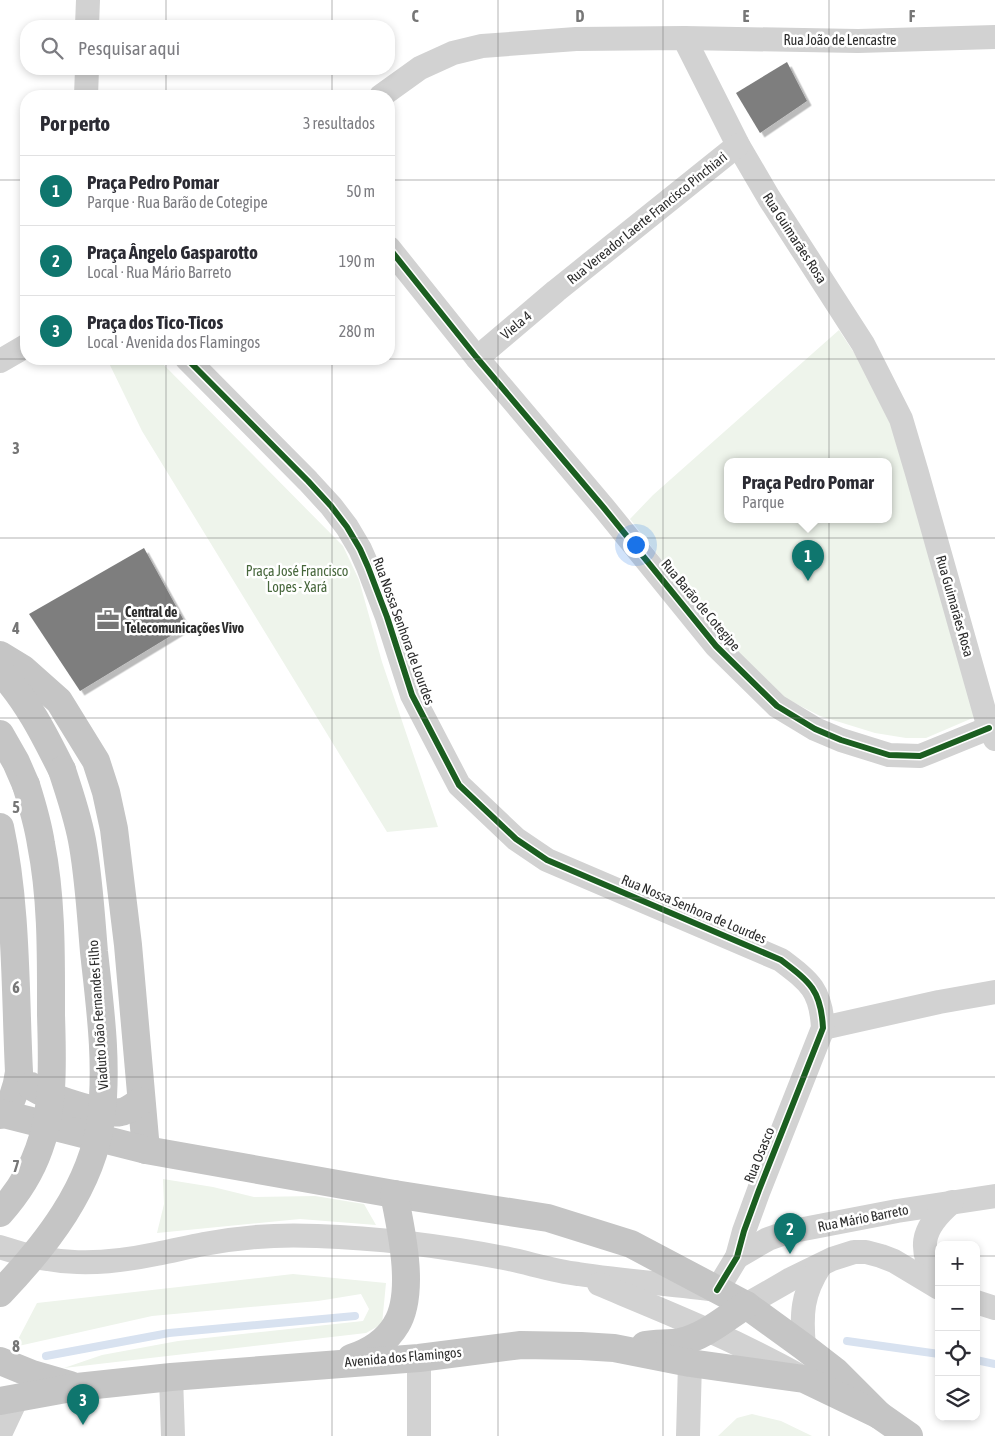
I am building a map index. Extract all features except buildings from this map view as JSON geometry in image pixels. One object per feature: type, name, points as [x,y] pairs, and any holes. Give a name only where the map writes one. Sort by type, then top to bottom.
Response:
[{"type":"main road","points":[[0,655],[23,669],[59,701],[96,761],[106,792],[114,830],[128,946],[146,1150]]},
{"type":"main road","name":"Viaduto João Fernandes Filho","points":[[0,671],[15,688],[36,719],[62,770],[77,820],[86,866],[102,1036],[104,1080],[101,1120],[84,1178],[66,1211],[47,1238],[0,1293]]},
{"type":"main road","points":[[0,734],[16,762],[26,785],[42,844],[46,877],[51,973],[51,1074],[48,1111],[39,1149],[29,1171],[0,1213]]},
{"type":"main road","points":[[0,827],[5,849],[13,934],[19,1072],[17,1088],[12,1102],[2,1113],[146,1150],[394,1194],[548,1218],[631,1244],[746,1305],[834,1371],[879,1415],[909,1436]]},
{"type":"main road","points":[[19,1072],[30,1085],[52,1098],[109,1113],[121,1112],[131,1108],[141,1100]]},
{"type":"main road","points":[[338,1363],[358,1356],[377,1346],[397,1324],[402,1310],[406,1292],[403,1241],[394,1194]]},
{"type":"main road","points":[[614,1348],[680,1342],[707,1330],[746,1305]]},
{"type":"main road","name":"Avenida dos Flamingos","points":[[9,1399],[77,1387],[171,1377],[418,1358],[521,1345],[581,1346],[614,1348],[690,1363],[804,1379],[879,1415]]},
{"type":"main road","points":[[0,1361],[32,1374],[77,1387]]},
{"type":"street","points":[[87,20],[88,0]]},
{"type":"street","name":"Rua João de Lencastre","points":[[684,38],[858,41],[995,37]]},
{"type":"street","points":[[389,90],[420,68],[453,54],[482,46],[576,39],[684,38]]},
{"type":"street","name":"Rua Guimarães Rosa","points":[[684,38],[738,145],[769,198],[863,344],[901,419],[992,734]]},
{"type":"street","points":[[86,90],[87,75]]},
{"type":"street","name":"Rua Vereador Laerte Francisco Pinchiari","points":[[556,291],[738,145]]},
{"type":"street","name":"Rua Barão de Cotegipe","points":[[395,256],[477,358],[604,508],[716,646],[777,706],[814,729],[841,740],[889,755],[920,756],[992,734]]},
{"type":"street","name":"Viela 4","points":[[477,358],[556,291]]},
{"type":"street","points":[[0,361],[20,349]]},
{"type":"street","name":"Rua Nossa Senhora de Lourdes","points":[[193,365],[308,481],[347,527],[368,567],[387,617],[412,695],[459,785],[516,839],[548,860],[781,960],[802,975],[814,988],[820,1002],[823,1028]]},
{"type":"street","points":[[823,1028],[939,1002],[995,992]]},
{"type":"street","name":"Rua Osasco","points":[[717,1290],[737,1257],[758,1190],[823,1028]]},
{"type":"street","name":"Rua Mário Barreto","points":[[737,1257],[757,1244],[788,1232],[995,1196]]},
{"type":"street","points":[[939,1286],[925,1256],[924,1246],[926,1234],[938,1215],[952,1202]]},
{"type":"street","points":[[0,1247],[24,1255],[61,1262],[95,1263],[157,1254],[202,1244],[272,1236],[317,1236],[403,1241],[504,1258],[576,1274],[717,1290]]},
{"type":"street","points":[[746,1305],[791,1279],[843,1255],[854,1252],[866,1252],[894,1261],[937,1286]]},
{"type":"street","points":[[804,1347],[802,1326],[804,1300],[811,1280],[820,1266]]},
{"type":"street","points":[[576,1274],[707,1330],[776,1363],[804,1379]]},
{"type":"street","points":[[980,1303],[995,1308]]},
{"type":"street","points":[[418,1358],[420,1436]]},
{"type":"street","points":[[688,1436],[690,1363]]},
{"type":"street","points":[[171,1377],[173,1436]]},
{"type":"street","points":[[0,1434],[9,1399]]},
{"type":"green space","points":[[839,330],[858,359],[896,434],[975,717],[926,738],[906,738],[875,733],[820,716],[783,697],[726,643],[630,519],[653,495]]},
{"type":"green space","name":"Praça José Francisco Lopes - Xará","points":[[110,365],[164,365],[343,546],[359,580],[382,662],[438,827],[387,832],[142,431]]},
{"type":"green space","points":[[163,1179],[213,1187],[254,1197],[315,1196],[364,1204],[376,1225],[300,1219],[157,1233],[164,1204]]},
{"type":"green space","points":[[293,1274],[386,1283],[382,1324],[366,1333],[64,1368],[102,1355],[178,1341],[363,1321],[369,1309],[361,1294],[318,1301],[152,1316],[14,1347],[37,1303]]},
{"type":"green space","points":[[752,1414],[781,1421],[812,1436],[718,1436],[737,1418]]},
{"type":"waterway","points":[[46,1356],[169,1333],[355,1316]]},
{"type":"waterway","points":[[847,1341],[935,1353]]},
{"type":"waterway","points":[[980,1361],[995,1364]]},
{"type":"cycle path","points":[[395,256],[477,358],[604,508],[716,646],[777,706],[815,729],[841,740],[889,755],[920,756],[989,728]]},
{"type":"cycle path","points":[[193,365],[308,481],[347,527],[368,567],[387,617],[412,695],[459,785],[516,839],[547,860],[781,960],[807,981],[812,988],[820,1004],[823,1028],[759,1190],[737,1257],[717,1290]]},
{"type":"place","name":"Praça Pedro Pomar","points":[[808,581]]},
{"type":"place","name":"Central de Telecomunicações Vivo","points":[[108,620]]},
{"type":"place","name":"Praça Ângelo Gasparotto","points":[[790,1254]]},
{"type":"place","name":"Praça dos Tico-Ticos","points":[[83,1425]]}]
